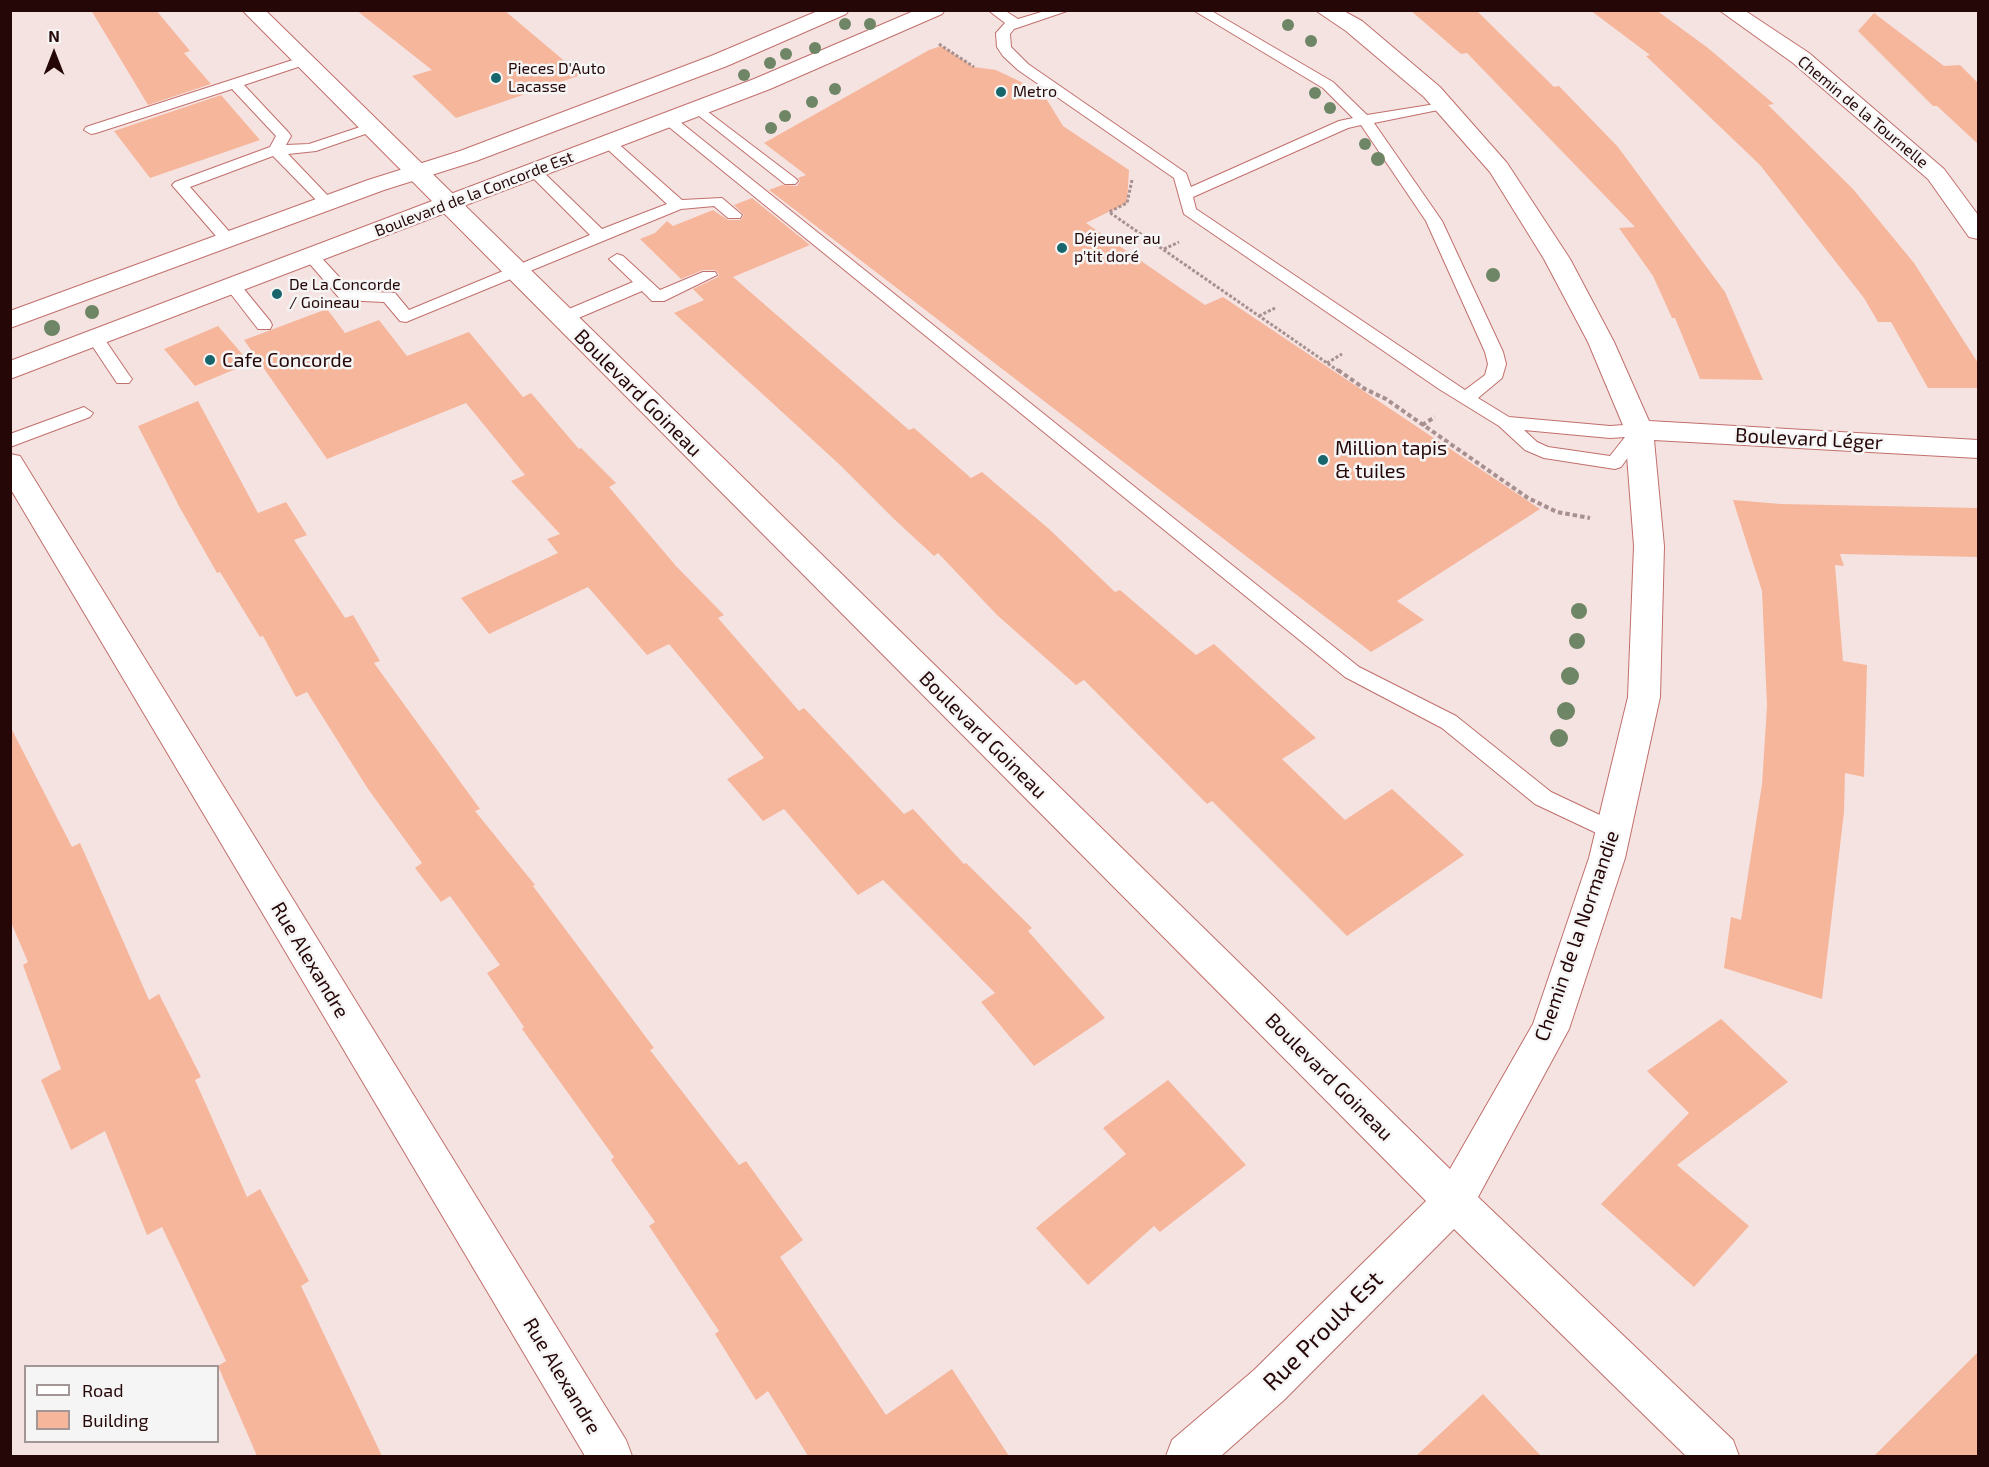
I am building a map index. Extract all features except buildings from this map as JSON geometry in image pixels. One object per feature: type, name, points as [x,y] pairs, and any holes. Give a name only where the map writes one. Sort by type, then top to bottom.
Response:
[{"type":"street","name":"Boulevard Goineau","points":[[252,10],[1454,1201],[1717,1456]]},
{"type":"street","name":"Boulevard de la Concorde Est","points":[[10,320],[327,203],[468,156],[644,91],[839,10]]},
{"type":"street","name":"Boulevard de la Concorde Est","points":[[10,371],[699,109],[814,63],[935,10]]},
{"type":"street","name":"Chemin de la Normandie","points":[[1325,10],[1354,26],[1443,105],[1499,168],[1557,259],[1600,342],[1639,430],[1649,546],[1644,697],[1607,858],[1550,1029],[1454,1201]]},
{"type":"street","name":"Chemin de la Tournelle","points":[[1729,10],[1801,58],[1936,174],[1978,232]]},
{"type":"street","name":"Boulevard Léger","points":[[1639,430],[1978,449]]},
{"type":"street","name":"Rue Alexandre","points":[[10,463],[610,1456]]},
{"type":"street","name":"Rue Proulx Est","points":[[1188,1456],[1269,1385],[1454,1201]]},
{"type":"lane","points":[[994,10],[1015,23]]},
{"type":"lane","points":[[1064,10],[1015,23],[1003,33],[1004,47],[1011,58],[1181,176],[1189,211],[1505,422],[1531,446],[1544,452],[1615,463],[1639,430]]},
{"type":"lane","points":[[1199,10],[1328,85],[1363,119],[1434,221],[1494,352],[1497,364],[1492,378],[1466,398]]},
{"type":"lane","points":[[91,130],[302,61]]},
{"type":"lane","points":[[235,83],[284,136],[276,150]]},
{"type":"lane","points":[[1185,195],[1324,132],[1363,119],[1443,105]]},
{"type":"lane","points":[[699,109],[790,181]]},
{"type":"lane","points":[[669,120],[1352,672],[1449,722],[1543,798],[1613,831]]},
{"type":"lane","points":[[228,240],[180,185],[276,150],[311,148],[369,128]]},
{"type":"lane","points":[[609,143],[678,205]]},
{"type":"lane","points":[[276,150],[327,203]]},
{"type":"lane","points":[[534,171],[600,236]]},
{"type":"lane","points":[[311,256],[347,296],[389,297],[406,317],[678,205],[717,201],[734,216]]},
{"type":"lane","points":[[617,259],[658,297],[709,275]]},
{"type":"lane","points":[[563,318],[643,284]]},
{"type":"lane","points":[[233,286],[264,325]]},
{"type":"lane","points":[[95,338],[123,379]]},
{"type":"lane","points":[[10,441],[84,413]]},
{"type":"lane","points":[[1505,422],[1610,432],[1639,430]]},
{"type":"path","points":[[934,41],[974,67]]},
{"type":"path","points":[[1134,170],[1127,203],[1110,212],[1365,389],[1386,399],[1528,498],[1557,512],[1590,519]]},
{"type":"place","name":"Pieces D'Auto Lacasse","points":[[496,78]]},
{"type":"place","name":"Metro","points":[[1001,92]]},
{"type":"place","name":"Déjeuner au p'tit doré","points":[[1062,248]]},
{"type":"place","name":"De La Concorde / Goineau","points":[[277,294]]},
{"type":"place","name":"Cafe Concorde","points":[[210,360]]},
{"type":"place","name":"Million tapis & tuiles","points":[[1323,460]]}]
